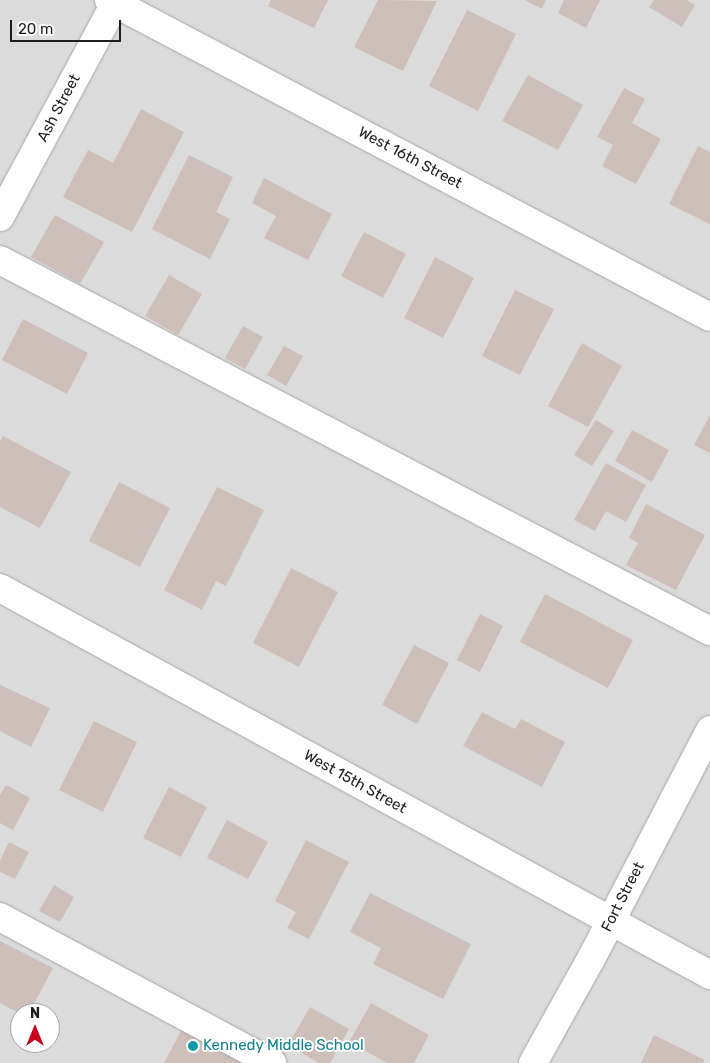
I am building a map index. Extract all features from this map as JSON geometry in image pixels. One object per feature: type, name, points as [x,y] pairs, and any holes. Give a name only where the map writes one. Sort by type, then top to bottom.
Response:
[{"type":"street","name":"Ash Street","points":[[0,217],[114,1]]},
{"type":"street","name":"West 16th Street","points":[[114,1],[710,317]]},
{"type":"street","points":[[0,260],[710,631]]},
{"type":"street","name":"West 15th Street","points":[[0,588],[710,975]]},
{"type":"street","name":"Fort Street","points":[[533,1063],[611,920],[710,730]]},
{"type":"street","points":[[0,917],[272,1063]]},
{"type":"shaded area","points":[[0,0],[710,0],[710,1063],[0,1063]]},
{"type":"building","points":[[271,0],[328,0],[314,28],[268,6]]},
{"type":"building","points":[[378,0],[437,1],[403,71],[354,47]]},
{"type":"building","points":[[525,0],[546,0],[542,9]]},
{"type":"building","points":[[564,0],[600,0],[586,28],[558,13]]},
{"type":"building","points":[[654,0],[687,0],[695,5],[682,27],[649,7]]},
{"type":"building","points":[[467,10],[516,34],[478,111],[429,86]]},
{"type":"building","points":[[528,75],[583,105],[558,150],[502,121]]},
{"type":"building","points":[[624,88],[645,99],[632,123],[661,139],[636,184],[602,166],[613,145],[597,137]]},
{"type":"building","points":[[141,109],[184,132],[132,232],[63,197],[88,150],[113,163]]},
{"type":"building","points":[[698,146],[710,152],[710,224],[669,204]]},
{"type":"building","points":[[189,155],[233,177],[216,212],[230,219],[210,259],[152,229]]},
{"type":"building","points":[[264,178],[332,214],[308,260],[264,238],[276,216],[252,203]]},
{"type":"building","points":[[55,215],[104,242],[80,284],[31,257]]},
{"type":"building","points":[[364,232],[406,254],[383,298],[341,276]]},
{"type":"building","points":[[435,257],[474,278],[443,338],[404,318]]},
{"type":"building","points":[[169,275],[202,294],[178,335],[145,316]]},
{"type":"building","points":[[515,290],[554,309],[520,375],[482,356]]},
{"type":"building","points":[[23,319],[88,353],[67,394],[2,360]]},
{"type":"building","points":[[243,326],[263,337],[245,369],[225,358]]},
{"type":"building","points":[[582,343],[622,366],[588,427],[548,406]]},
{"type":"building","points":[[284,346],[303,356],[286,386],[267,375]]},
{"type":"building","points":[[710,415],[710,453],[694,445]]},
{"type":"building","points":[[596,420],[614,431],[592,466],[574,455]]},
{"type":"building","points":[[632,430],[669,450],[652,482],[615,461]]},
{"type":"building","points":[[3,436],[71,472],[40,528],[0,507],[0,441]]},
{"type":"building","points":[[606,463],[646,485],[626,522],[606,511],[595,531],[574,520]]},
{"type":"building","points":[[119,482],[170,508],[140,567],[89,541]]},
{"type":"building","points":[[217,487],[264,510],[226,586],[216,581],[202,610],[164,590]]},
{"type":"building","points":[[646,504],[705,535],[676,590],[626,565],[638,543],[629,538]]},
{"type":"building","points":[[291,568],[338,592],[299,667],[253,643]]},
{"type":"building","points":[[545,594],[633,640],[608,688],[520,642]]},
{"type":"building","points":[[480,614],[503,626],[480,672],[457,660]]},
{"type":"building","points":[[414,645],[449,663],[417,724],[382,705]]},
{"type":"building","points":[[0,685],[50,708],[31,747],[0,731]]},
{"type":"building","points":[[482,712],[515,729],[521,719],[565,742],[542,787],[463,746]]},
{"type":"building","points":[[94,721],[137,742],[103,812],[59,790]]},
{"type":"building","points":[[6,785],[30,798],[13,830],[0,823],[0,795]]},
{"type":"building","points":[[169,787],[207,807],[181,857],[143,838]]},
{"type":"building","points":[[227,820],[268,842],[248,879],[207,858]]},
{"type":"building","points":[[306,840],[349,862],[309,939],[287,928],[296,912],[275,901]]},
{"type":"building","points":[[9,842],[29,852],[15,879],[0,872],[0,861]]},
{"type":"building","points":[[54,885],[74,897],[60,922],[39,911]]},
{"type":"building","points":[[370,893],[471,944],[443,999],[373,964],[381,948],[350,932]]},
{"type":"building","points":[[0,941],[53,968],[34,1003],[10,1003],[10,1008],[0,1003]]},
{"type":"building","points":[[371,1003],[429,1035],[414,1063],[387,1063],[349,1042]]},
{"type":"building","points":[[310,1007],[349,1029],[330,1063],[319,1063],[288,1045]]},
{"type":"building","name":"Kennedy Middle School","points":[[182,1029],[244,1063],[164,1063]]},
{"type":"building","points":[[654,1035],[705,1060],[703,1063],[641,1063]]},
{"type":"place","name":"Kennedy Middle School","points":[[193,1046]]}]
